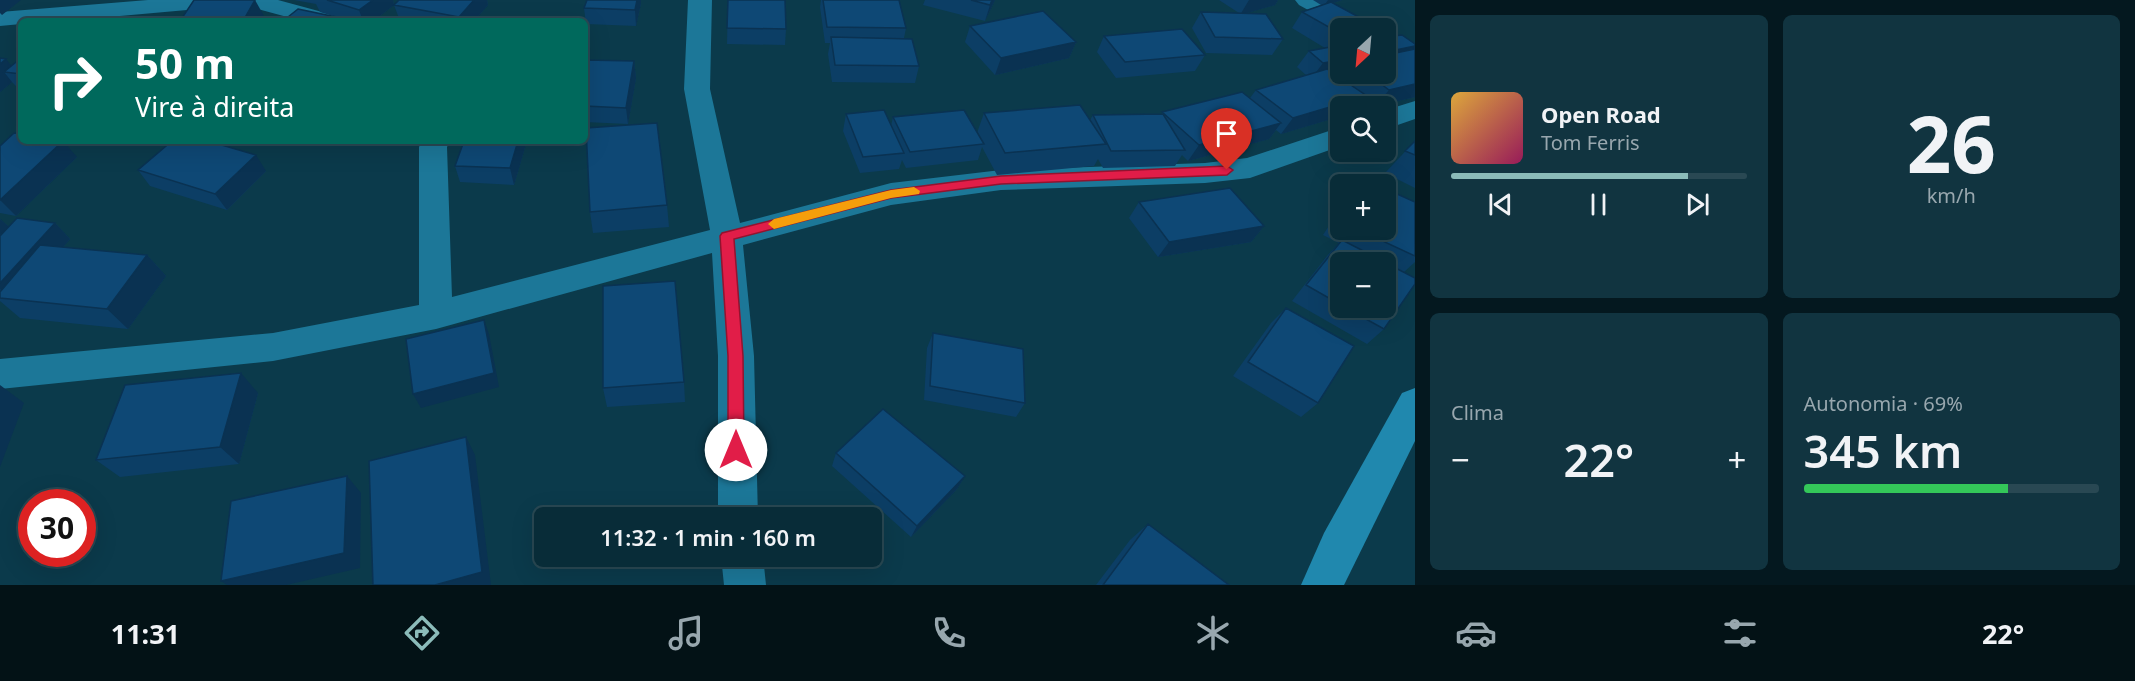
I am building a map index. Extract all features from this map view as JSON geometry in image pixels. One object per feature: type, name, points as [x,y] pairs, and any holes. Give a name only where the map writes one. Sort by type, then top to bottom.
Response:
[{"type":"main road","points":[[1322,585],[1410,424]]},
{"type":"street","points":[[0,19],[236,0]]},
{"type":"street","points":[[250,0],[318,18]]},
{"type":"street","points":[[700,0],[697,89],[727,236],[736,356],[737,507]]},
{"type":"street","points":[[1307,0],[1340,18]]},
{"type":"street","points":[[1396,117],[1415,110]]},
{"type":"street","points":[[0,374],[273,347],[436,315],[727,236],[902,193],[1001,180],[1205,173],[1250,168],[1330,140]]},
{"type":"street","points":[[435,144],[436,315]]},
{"type":"street","points":[[743,567],[745,585]]},
{"type":"building","points":[[194,0],[255,0],[245,18],[182,18]]},
{"type":"building","points":[[327,0],[373,0],[359,10]]},
{"type":"building","points":[[399,0],[474,0],[459,17],[394,5]]},
{"type":"building","points":[[587,0],[637,0],[635,10],[584,8]]},
{"type":"building","points":[[728,0],[785,0],[786,29],[727,28]]},
{"type":"building","points":[[823,0],[899,0],[906,28],[827,27]]},
{"type":"building","points":[[971,0],[992,0],[990,5]]},
{"type":"building","points":[[1331,2],[1361,18],[1330,18],[1330,28],[1302,12]]},
{"type":"building","points":[[298,9],[336,17],[335,18],[287,18]]},
{"type":"building","points":[[1043,11],[1076,42],[1001,58],[970,26]]},
{"type":"building","points":[[1201,12],[1266,14],[1283,39],[1215,37]]},
{"type":"building","points":[[1182,29],[1205,55],[1125,62],[1104,36]]},
{"type":"building","points":[[1402,35],[1415,46],[1396,50],[1396,36]]},
{"type":"building","points":[[831,37],[912,39],[919,66],[835,65]]},
{"type":"building","points":[[1330,47],[1330,62],[1323,63],[1309,51]]},
{"type":"building","points":[[1415,49],[1415,84],[1389,90],[1381,84],[1396,84],[1396,53]]},
{"type":"building","points":[[18,60],[18,74],[4,72]]},
{"type":"building","points":[[588,60],[634,61],[626,108],[588,106]]},
{"type":"building","points":[[1327,69],[1330,71],[1330,84],[1349,84],[1367,96],[1330,96],[1330,107],[1293,118],[1256,90]]},
{"type":"building","points":[[1242,92],[1281,123],[1199,145],[1162,112]]},
{"type":"building","points":[[1080,105],[1106,144],[1005,153],[984,113]]},
{"type":"building","points":[[884,110],[904,153],[863,157],[846,114]]},
{"type":"building","points":[[964,110],[984,144],[910,152],[893,117]]},
{"type":"building","points":[[1163,114],[1185,150],[1111,151],[1093,115]]},
{"type":"building","points":[[657,123],[667,205],[590,212],[588,128]]},
{"type":"building","points":[[14,133],[18,134],[18,144],[60,144],[0,200],[0,146]]},
{"type":"building","points":[[1415,141],[1415,155],[1405,151]]},
{"type":"building","points":[[168,144],[218,144],[256,155],[215,194],[138,170]]},
{"type":"building","points":[[463,144],[517,144],[510,168],[455,166]]},
{"type":"building","points":[[1230,188],[1264,226],[1169,242],[1139,202]]},
{"type":"building","points":[[1396,193],[1415,202],[1415,256],[1381,240],[1396,240]]},
{"type":"building","points":[[17,218],[55,223],[0,283],[0,236]]},
{"type":"building","points":[[1342,240],[1365,252],[1332,252]]},
{"type":"building","points":[[40,245],[147,255],[107,309],[0,298],[0,292]]},
{"type":"building","points":[[1330,255],[1330,299],[1306,285]]},
{"type":"building","points":[[1396,268],[1415,278],[1415,284],[1396,312]]},
{"type":"building","points":[[675,281],[684,382],[603,388],[603,286]]},
{"type":"building","points":[[1286,308],[1354,346],[1318,403],[1248,362]]},
{"type":"building","points":[[1364,318],[1392,318],[1384,329]]},
{"type":"building","points":[[484,320],[494,373],[413,394],[406,339]]},
{"type":"building","points":[[933,333],[1023,349],[1025,403],[930,386]]},
{"type":"building","points":[[241,373],[220,447],[96,460],[125,385]]},
{"type":"building","points":[[883,409],[965,476],[917,526],[836,453]]},
{"type":"building","points":[[466,437],[482,572],[435,585],[373,585],[369,461]]},
{"type":"building","points":[[347,476],[344,553],[221,581],[231,501]]},
{"type":"building","points":[[1148,524],[1229,585],[1103,585]]},
{"type":"slow traffic","points":[[774,224],[891,194],[914,191]]},
{"type":"route","points":[[736,450],[736,356],[727,236],[891,194],[1001,180],[1205,173],[1227,170]]}]
